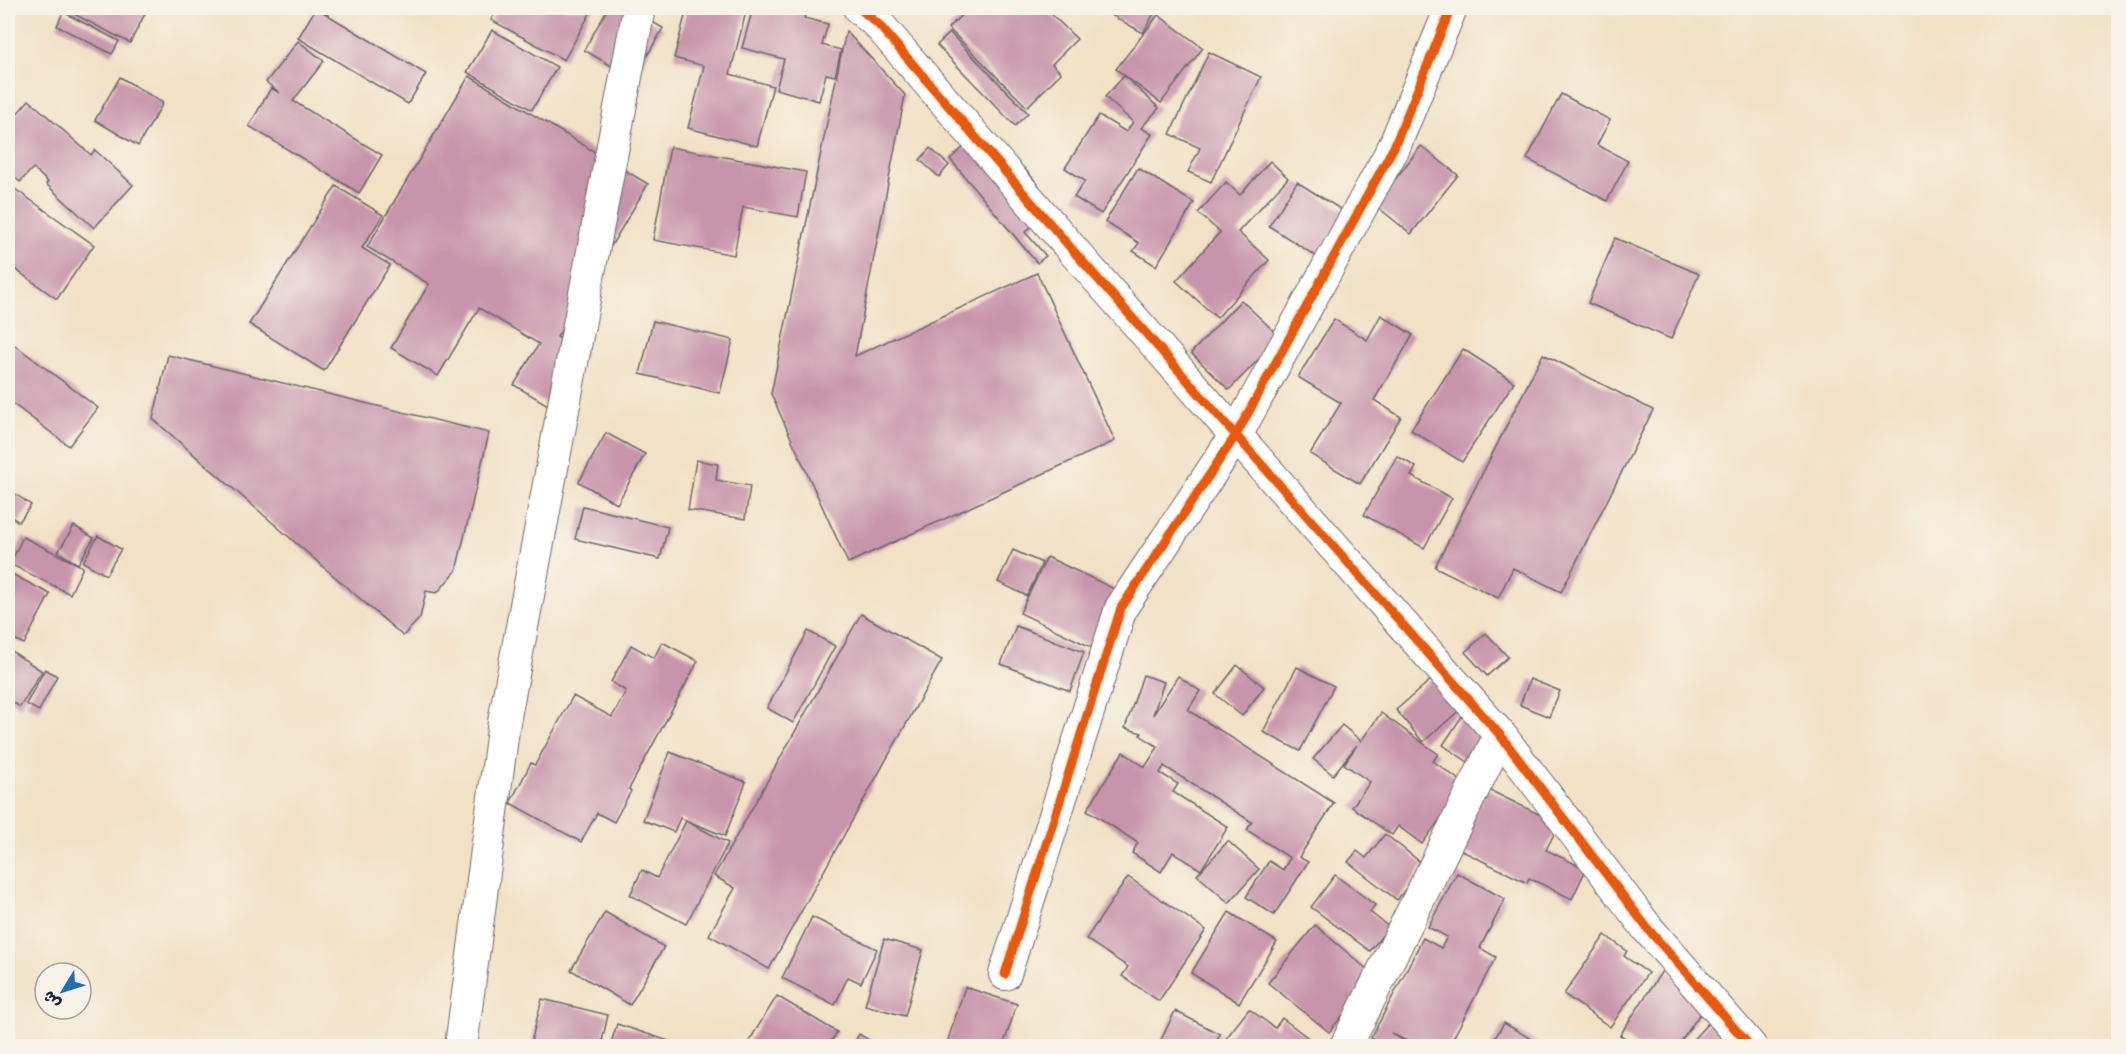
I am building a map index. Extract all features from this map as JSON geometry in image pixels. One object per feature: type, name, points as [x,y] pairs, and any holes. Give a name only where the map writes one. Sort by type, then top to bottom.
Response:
[{"type":"street","points":[[461,1047],[504,722],[639,8]]},
{"type":"street","points":[[859,8],[878,24],[1500,735],[1648,929],[1750,1047]]},
{"type":"street","points":[[1005,974],[1121,608],[1236,435],[1394,147],[1451,8]]},
{"type":"street","points":[[1346,1047],[1500,735]]},
{"type":"building","points":[[75,8],[148,8],[130,43],[72,13]]},
{"type":"building","points":[[316,8],[426,74],[408,104],[298,38]]},
{"type":"building","points":[[498,8],[593,8],[564,60],[491,20]]},
{"type":"building","points":[[608,8],[628,8],[663,28],[634,79],[584,50]]},
{"type":"building","points":[[687,8],[747,8],[730,74],[773,86],[757,146],[688,128],[704,66],[674,58]]},
{"type":"building","points":[[753,8],[807,8],[804,18],[828,24],[822,45],[841,50],[835,76],[826,74],[819,101],[776,89],[784,59],[742,48]]},
{"type":"building","points":[[969,8],[1045,8],[1077,39],[1052,64],[1061,73],[1027,107],[948,28]]},
{"type":"building","points":[[1106,8],[1157,8],[1143,33],[1104,11]]},
{"type":"building","points":[[63,12],[119,41],[112,54],[57,26]]},
{"type":"building","points":[[1158,15],[1203,48],[1161,103],[1116,69]]},
{"type":"building","points":[[492,30],[557,67],[532,110],[467,72]]},
{"type":"building","points":[[846,31],[905,95],[855,356],[1037,273],[1115,441],[848,563],[771,394]]},
{"type":"building","points":[[950,33],[1028,113],[1015,126],[937,45]]},
{"type":"building","points":[[298,41],[324,61],[293,101],[382,155],[359,193],[249,126],[271,88],[280,93],[266,82]]},
{"type":"building","points":[[1209,52],[1261,77],[1211,182],[1188,172],[1200,148],[1170,134]]},
{"type":"building","points":[[469,76],[648,184],[557,337],[585,354],[553,408],[514,385],[539,344],[479,308],[438,376],[391,348],[429,284],[367,247]]},
{"type":"building","points":[[1124,76],[1159,108],[1141,128],[1152,134],[1101,214],[1074,197],[1085,181],[1065,168],[1099,115],[1126,132],[1133,122],[1105,97]]},
{"type":"building","points":[[120,77],[163,103],[138,146],[95,120]]},
{"type":"building","points":[[1561,94],[1610,120],[1597,145],[1628,161],[1607,201],[1527,159]]},
{"type":"building","points":[[29,100],[91,155],[95,150],[133,185],[94,228],[46,184],[48,182],[33,168],[20,182],[8,171],[8,124]]},
{"type":"building","points":[[973,139],[1009,182],[1024,168],[1038,184],[1036,187],[1053,208],[1025,232],[1046,256],[1037,263],[950,159]]},
{"type":"building","points":[[1421,146],[1458,175],[1411,234],[1375,205]]},
{"type":"building","points":[[670,147],[806,172],[798,217],[743,207],[734,255],[653,240]]},
{"type":"building","points":[[930,148],[949,165],[939,177],[920,160]]},
{"type":"building","points":[[1270,161],[1288,178],[1238,232],[1269,260],[1217,318],[1176,281],[1220,232],[1198,213],[1226,182],[1240,195]]},
{"type":"building","points":[[1138,168],[1194,203],[1156,266],[1133,251],[1139,243],[1105,222]]},
{"type":"building","points":[[1297,182],[1345,212],[1317,257],[1269,226]]},
{"type":"building","points":[[8,184],[94,245],[57,299],[8,264]]},
{"type":"building","points":[[336,186],[383,215],[362,248],[390,265],[324,371],[249,324]]},
{"type":"building","points":[[1615,238],[1699,274],[1671,339],[1588,303]]},
{"type":"building","points":[[1241,300],[1280,337],[1229,390],[1191,353]]},
{"type":"building","points":[[1381,315],[1413,335],[1374,400],[1401,417],[1360,484],[1310,454],[1341,403],[1298,377],[1334,319],[1367,340]]},
{"type":"building","points":[[653,321],[733,340],[720,393],[640,374]]},
{"type":"building","points":[[8,340],[98,408],[69,446],[8,402]]},
{"type":"building","points":[[1463,349],[1514,382],[1462,462],[1411,430]]},
{"type":"building","points":[[1543,354],[1653,410],[1561,592],[1513,568],[1498,598],[1435,567]]},
{"type":"building","points":[[168,355],[489,433],[456,571],[437,593],[426,591],[420,618],[403,636],[153,419]]},
{"type":"building","points":[[606,433],[645,454],[617,504],[579,482]]},
{"type":"building","points":[[1397,456],[1416,467],[1411,476],[1452,498],[1424,548],[1364,515]]},
{"type":"building","points":[[696,460],[718,464],[716,480],[750,486],[745,519],[688,510]]},
{"type":"building","points":[[8,489],[31,505],[19,522],[8,515]]},
{"type":"building","points":[[583,506],[668,527],[660,559],[575,539]]},
{"type":"building","points":[[74,526],[94,538],[78,564],[58,552]]},
{"type":"building","points":[[98,536],[121,549],[106,575],[83,562]]},
{"type":"building","points":[[23,537],[83,567],[70,594],[10,564]]},
{"type":"building","points":[[1013,550],[1042,563],[1027,596],[998,582]]},
{"type":"building","points":[[1047,557],[1119,591],[1093,648],[1020,613]]},
{"type":"building","points":[[8,572],[50,594],[24,644],[8,636]]},
{"type":"building","points":[[861,614],[942,660],[769,969],[709,935],[735,888],[714,876]]},
{"type":"building","points":[[1016,626],[1084,652],[1070,691],[1001,664]]},
{"type":"building","points":[[808,631],[835,646],[793,723],[767,708]]},
{"type":"building","points":[[1486,633],[1508,657],[1487,676],[1465,652]]},
{"type":"building","points":[[662,642],[698,661],[629,789],[631,791],[614,822],[597,813],[581,842],[510,803],[531,763],[535,765],[573,696],[612,717],[626,691],[611,682],[631,645],[654,658]]},
{"type":"building","points":[[8,649],[42,671],[20,707],[8,699]]},
{"type":"building","points":[[1237,665],[1264,687],[1242,716],[1215,694]]},
{"type":"building","points":[[1297,667],[1334,686],[1300,751],[1263,732]]},
{"type":"building","points":[[45,669],[57,676],[39,711],[26,704]]},
{"type":"building","points":[[1143,675],[1164,682],[1153,715],[1178,676],[1200,691],[1188,710],[1334,803],[1299,857],[1308,862],[1274,915],[1246,897],[1269,861],[1283,870],[1290,858],[1247,830],[1252,822],[1164,766],[1160,773],[1178,784],[1173,792],[1228,827],[1201,870],[1173,852],[1161,872],[1132,853],[1138,843],[1087,810],[1123,752],[1145,767],[1158,747],[1140,735],[1142,733],[1125,728]]},
{"type":"building","points":[[1435,676],[1462,708],[1423,742],[1396,710]]},
{"type":"building","points":[[1530,679],[1560,691],[1549,717],[1520,705]]},
{"type":"building","points":[[1381,713],[1438,754],[1433,761],[1465,784],[1422,844],[1398,826],[1392,835],[1352,807],[1370,782],[1344,764],[1357,745],[1333,775],[1313,759],[1342,725],[1361,741]]},
{"type":"building","points":[[1462,716],[1487,733],[1468,762],[1443,745]]},
{"type":"building","points":[[670,752],[746,782],[725,836],[680,818],[674,832],[643,820]]},
{"type":"building","points":[[1485,788],[1559,824],[1546,850],[1586,869],[1572,899],[1529,878],[1527,883],[1456,848]]},
{"type":"building","points":[[686,821],[728,843],[686,924],[630,895],[642,870],[657,878]]},
{"type":"building","points":[[1385,834],[1424,865],[1397,900],[1348,862],[1357,851],[1366,858]]},
{"type":"building","points":[[1228,841],[1259,869],[1229,903],[1197,875]]},
{"type":"building","points":[[1457,873],[1505,899],[1480,948],[1496,957],[1449,1046],[1416,1046],[1391,1033],[1412,1046],[1384,1046],[1371,1038],[1423,938],[1441,948],[1447,937],[1428,927]]},
{"type":"building","points":[[1335,875],[1375,905],[1370,912],[1389,927],[1370,951],[1311,907]]},
{"type":"building","points":[[1128,877],[1206,930],[1159,1001],[1122,976],[1128,967],[1086,939]]},
{"type":"building","points":[[605,912],[664,947],[630,1005],[571,970]]},
{"type":"building","points":[[1229,912],[1277,942],[1239,1003],[1191,973]]},
{"type":"building","points":[[812,917],[877,949],[861,983],[848,977],[835,1005],[782,978]]},
{"type":"building","points":[[1315,925],[1375,976],[1329,1032],[1268,983]]},
{"type":"building","points":[[1605,935],[1627,951],[1624,956],[1648,973],[1610,1027],[1564,994]]},
{"type":"building","points":[[884,939],[923,950],[905,1016],[865,1005]]},
{"type":"building","points":[[1664,968],[1710,999],[1678,1046],[1638,1046],[1620,1035]]},
{"type":"building","points":[[965,987],[1017,1004],[1003,1046],[946,1046]]},
{"type":"building","points":[[777,996],[837,1032],[828,1046],[746,1046]]},
{"type":"building","points":[[542,999],[608,1015],[601,1046],[530,1046]]},
{"type":"building","points":[[1249,1009],[1275,1028],[1282,1018],[1319,1046],[1220,1046]]},
{"type":"building","points":[[1721,1009],[1738,1046],[1687,1046]]},
{"type":"building","points":[[1175,1011],[1220,1034],[1213,1046],[1158,1046]]},
{"type":"building","points":[[1504,1023],[1543,1046],[1490,1046]]},
{"type":"building","points":[[617,1024],[684,1046],[610,1046]]},
{"type":"building","points":[[859,1034],[869,1040],[897,1046],[852,1046]]},
{"type":"cycle path","points":[[859,8],[878,24],[1076,254],[1500,735],[1648,929],[1750,1046]]},
{"type":"cycle path","points":[[1005,974],[1121,608],[1236,435],[1394,147],[1451,8]]}]
